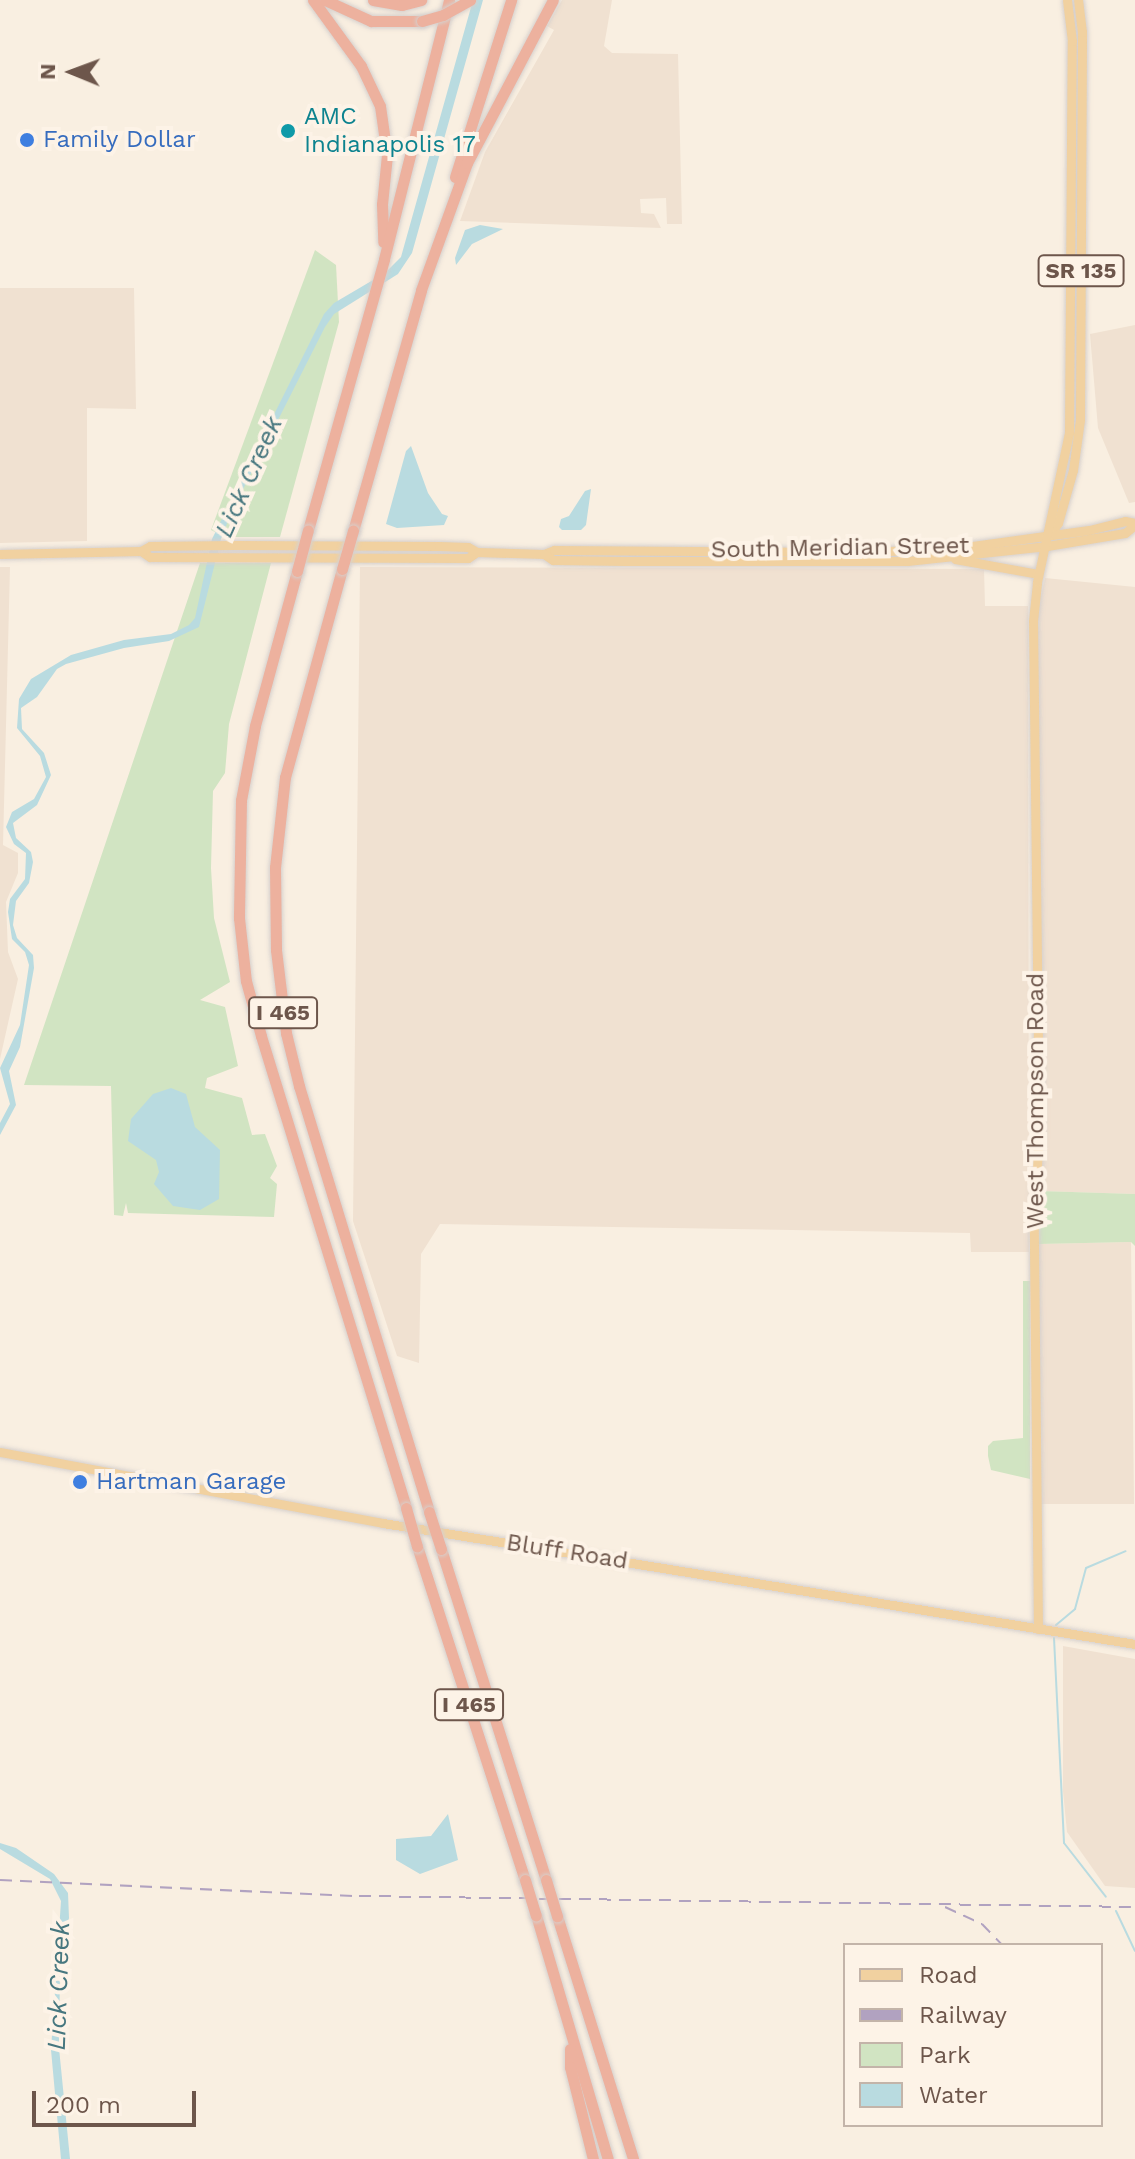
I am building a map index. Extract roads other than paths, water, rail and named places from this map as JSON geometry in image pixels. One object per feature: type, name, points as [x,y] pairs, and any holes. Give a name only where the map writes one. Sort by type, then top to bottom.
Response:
[{"type":"highway","points":[[313,0],[361,66],[380,106],[387,155],[382,204],[384,259]]},
{"type":"highway","points":[[325,0],[371,21],[422,21],[443,15],[470,0]]},
{"type":"highway","points":[[373,0],[402,5],[421,0]]},
{"type":"highway","name":"I 465","points":[[449,0],[384,259],[259,707],[241,800],[239,918],[246,981],[261,1036],[417,1546],[536,1915],[608,2159]]},
{"type":"highway","name":"I 465","points":[[511,0],[430,266],[285,777],[275,867],[276,950],[286,1033],[299,1086],[429,1512],[633,2159]]},
{"type":"highway","points":[[430,266],[471,154],[553,0]]},
{"type":"highway","points":[[571,2036],[570,2067],[593,2159]]},
{"type":"main road","name":"SR 135","points":[[1048,541],[1069,433],[1072,41],[1067,0]]},
{"type":"main road","name":"SR 135","points":[[1048,541],[1058,523],[1073,470],[1080,420],[1082,32],[1078,0]]},
{"type":"main road","name":"South Meridian Street","points":[[0,554],[141,551],[150,546],[233,550],[439,546],[468,547],[477,552],[544,554],[554,550],[870,552],[1125,533],[1135,524]]},
{"type":"main road","name":"South Meridian Street","points":[[544,554],[553,560],[851,563],[952,558],[1048,541]]},
{"type":"main road","name":"West Thompson Road","points":[[1038,1629],[1034,1218],[1039,1117],[1033,621],[1038,574],[1048,541]]},
{"type":"main road","name":"South Meridian Street","points":[[952,558],[1038,574]]},
{"type":"main road","name":"Bluff Road","points":[[0,1452],[375,1521],[1135,1644]]},
{"type":"water","name":"Lick Creek","points":[[473,0],[483,0],[412,253],[398,274],[334,314],[325,327],[231,513],[221,539],[199,627],[169,641],[124,648],[66,664],[57,669],[37,697],[21,708],[22,729],[44,753],[51,775],[37,805],[13,823],[16,838],[31,852],[33,862],[29,883],[16,901],[13,925],[17,938],[33,955],[34,968],[20,1047],[9,1071],[16,1105],[0,1135],[0,1123],[10,1104],[0,1068],[20,1025],[29,965],[25,952],[12,939],[8,912],[10,899],[25,879],[26,853],[14,844],[6,827],[12,812],[34,799],[46,777],[40,756],[17,728],[19,699],[31,679],[71,655],[124,640],[171,634],[189,625],[195,618],[212,539],[324,314],[334,303],[385,273],[401,257]]},
{"type":"water","points":[[480,225],[503,229],[472,244],[456,265],[455,258],[465,230]]},
{"type":"water","points":[[411,446],[428,493],[442,514],[448,516],[444,525],[397,528],[386,524],[406,451]]},
{"type":"water","points":[[591,489],[586,525],[581,530],[562,530],[559,527],[561,519],[569,516],[585,491]]},
{"type":"water","points":[[171,1088],[186,1094],[195,1127],[220,1150],[219,1199],[200,1210],[173,1206],[154,1184],[159,1172],[156,1160],[128,1141],[131,1119],[153,1094]]},
{"type":"water","points":[[448,1814],[458,1860],[420,1874],[396,1860],[396,1839],[431,1836]]},
{"type":"water","name":"Lick Creek","points":[[0,1843],[16,1848],[54,1874],[68,1893],[69,1918],[60,1970],[59,2048],[70,2159],[61,2159],[51,2050],[61,1901],[50,1879],[0,1849]]},
{"type":"waterway","points":[[1056,1625],[1075,1609],[1086,1568],[1126,1551]]},
{"type":"waterway","points":[[1054,1638],[1064,1843],[1106,1897]]},
{"type":"waterway","points":[[1116,1911],[1135,1951]]},
{"type":"railway","points":[[0,1880],[359,1896],[1135,1907]]},
{"type":"railway","points":[[945,1907],[982,1924],[1000,1943]]},
{"type":"place","name":"AMC Indianapolis 17","points":[[288,131]]},
{"type":"place","name":"Family Dollar","points":[[27,140]]},
{"type":"place","name":"Hartman Garage","points":[[80,1482]]}]
